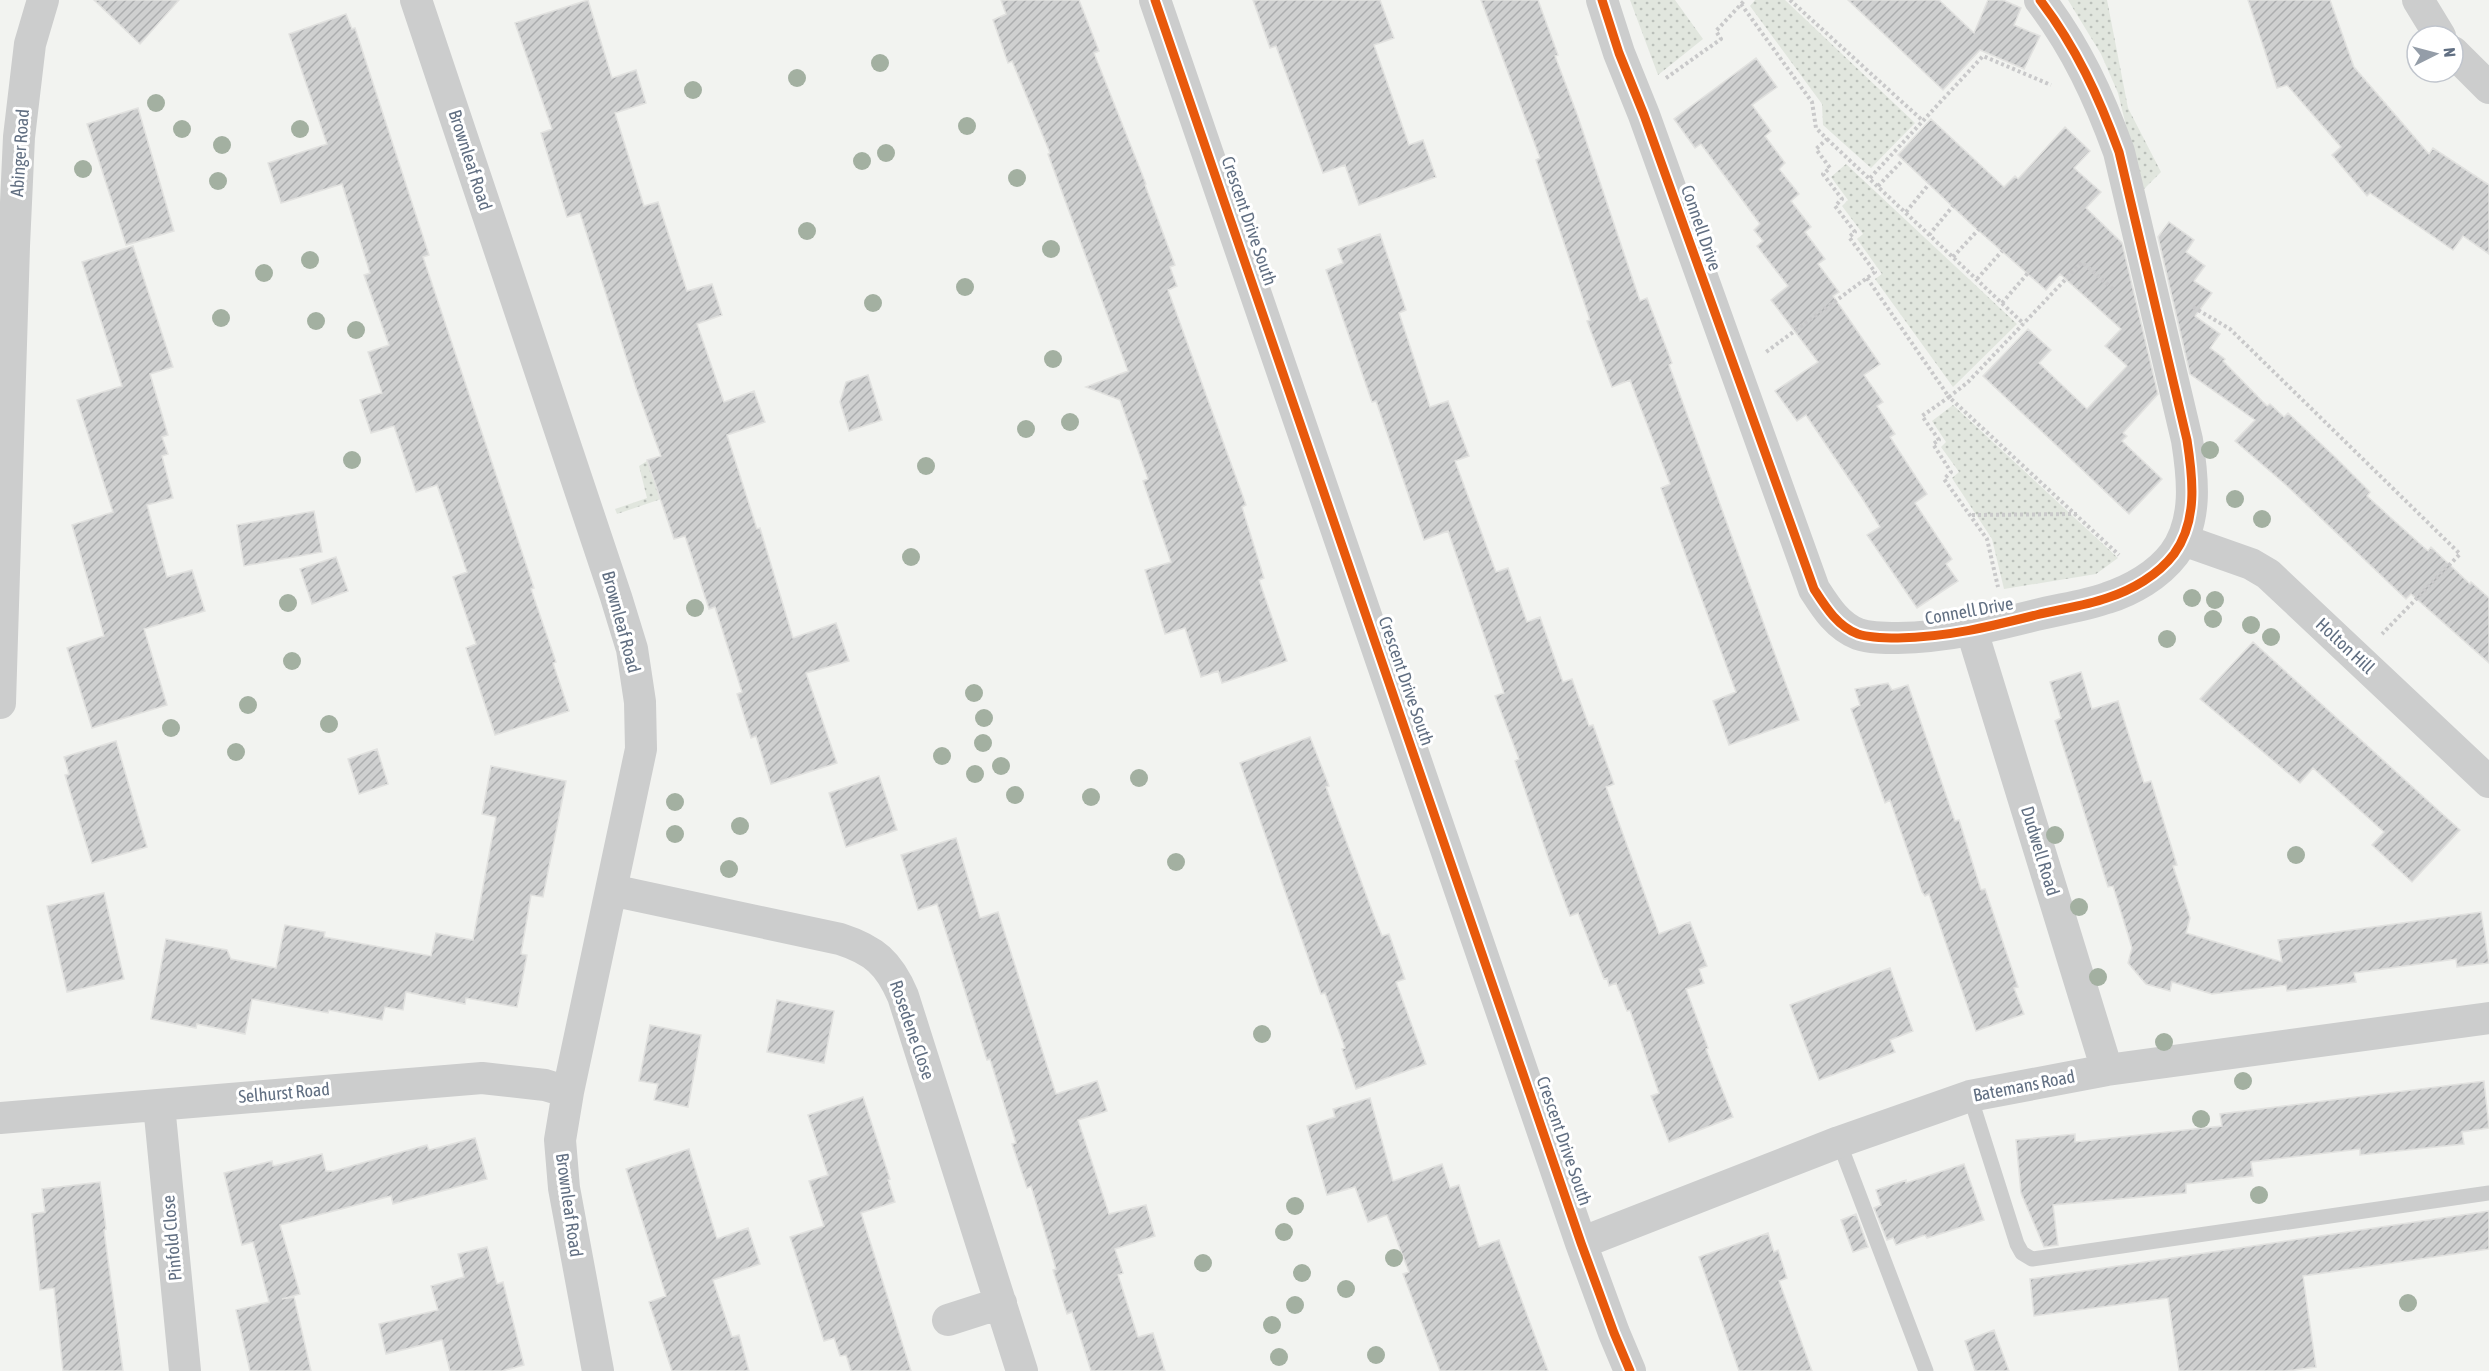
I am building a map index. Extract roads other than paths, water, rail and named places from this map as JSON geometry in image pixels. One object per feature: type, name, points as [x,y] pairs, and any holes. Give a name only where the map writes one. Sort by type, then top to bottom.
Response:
[{"type":"street","name":"Abinger Road","points":[[0,703],[13,257],[19,137],[30,44],[43,0]]},
{"type":"street","name":"Brownleaf Road","points":[[416,0],[632,649],[640,702],[641,749],[568,1092],[561,1140],[563,1179],[598,1371]]},
{"type":"street","name":"Crescent Drive South","points":[[1155,0],[1581,1243],[1630,1371]]},
{"type":"street","name":"Connell Drive","points":[[1602,0],[1619,53],[1644,115],[1814,589],[1829,612],[1843,625],[1857,634],[1878,638],[1948,636],[2108,598],[2153,576],[2164,566],[2183,540],[2190,519],[2192,473],[2187,440],[2119,152],[2104,109],[2084,66],[2040,0]]},
{"type":"street","points":[[2418,0],[2433,24]]},
{"type":"street","points":[[2465,64],[2489,88]]},
{"type":"street","name":"Holton Hill","points":[[2183,540],[2251,564],[2268,574],[2489,782]]},
{"type":"street","name":"Dudwell Road","points":[[1972,631],[2107,1070]]},
{"type":"street","name":"Rosedene Close","points":[[611,890],[840,939],[868,951],[891,970],[903,996],[1022,1371]]},
{"type":"street","name":"Batemans Road","points":[[1581,1243],[1839,1142],[1970,1096],[2107,1070],[2489,1018]]},
{"type":"street","name":"Selhurst Road","points":[[0,1118],[482,1078],[545,1085],[568,1092]]},
{"type":"street","name":"Pinfold Close","points":[[159,1105],[185,1371]]},
{"type":"street","points":[[948,1320],[1001,1302]]},
{"type":"lane","points":[[1970,1096],[2017,1244],[2022,1253],[2032,1259],[2489,1193]]},
{"type":"lane","points":[[1839,1142],[1926,1371]]}]
